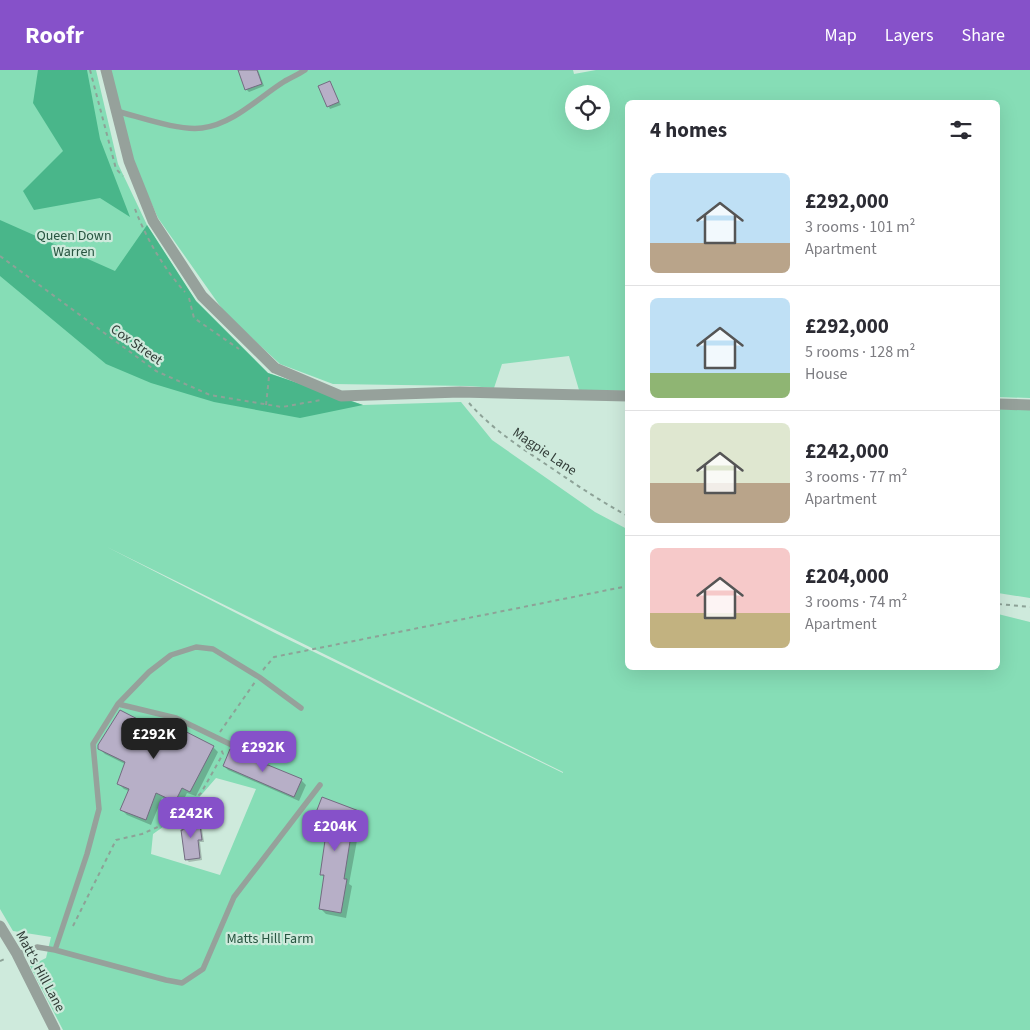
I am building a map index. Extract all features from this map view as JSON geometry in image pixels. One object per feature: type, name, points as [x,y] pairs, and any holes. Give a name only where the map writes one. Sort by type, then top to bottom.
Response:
[{"type":"street","points":[[106,70],[129,161],[153,221],[202,296],[275,368],[341,396],[460,392],[625,396]]},
{"type":"street","points":[[1000,404],[1030,405]]},
{"type":"street","name":"Matt's Hill Lane","points":[[0,926],[17,954],[55,1030]]},
{"type":"lane","points":[[115,110],[186,128],[207,127],[235,115],[286,80],[306,70]]},
{"type":"lane","points":[[55,950],[87,854],[99,809],[93,744],[118,704],[149,672],[171,655],[196,647],[213,650],[259,677],[301,708]]},
{"type":"lane","points":[[118,704],[176,718],[265,761]]},
{"type":"lane","points":[[17,954],[37,946],[182,983],[203,969],[234,897],[320,785]]},
{"type":"path","name":"Cox Street","points":[[0,256],[156,371],[210,395],[282,407],[321,400]]},
{"type":"path","name":"Magpie Lane","points":[[460,392],[485,420],[511,441],[603,503],[625,514]]},
{"type":"path","points":[[1000,604],[1030,607]]},
{"type":"green space","points":[[0,70],[96,70],[118,164],[147,225],[196,301],[268,373],[363,405],[461,402],[492,440],[595,512],[625,528],[625,670],[1000,670],[1000,614],[1030,622],[1030,1030],[63,1030],[30,966],[46,958],[51,937],[13,931],[0,909]],"holes":[[[107,547],[563,772],[277,634]],[[216,778],[256,789],[220,875],[151,854],[153,834],[190,808]]]},
{"type":"green space","points":[[38,70],[87,70],[100,139],[130,217],[100,198],[34,210],[23,191],[63,151],[33,103]]},
{"type":"green space","points":[[111,70],[573,70],[574,74],[596,70],[1030,70],[1030,398],[1000,397],[1000,100],[625,100],[625,391],[579,390],[569,356],[502,364],[494,388],[333,384],[280,364],[225,313],[158,218],[133,162]]},
{"type":"green space","points":[[0,220],[115,271],[147,225],[196,301],[268,373],[363,405],[300,418],[214,402],[151,383],[106,364],[0,276]]},
{"type":"green space","points":[[1000,409],[1030,410],[1030,598],[1000,593]]},
{"type":"building","points":[[238,70],[257,70],[262,84],[245,90]]},
{"type":"building","points":[[330,81],[339,102],[327,107],[318,86]]},
{"type":"building","points":[[120,710],[155,728],[159,719],[163,720],[214,746],[190,792],[182,788],[175,802],[156,793],[146,820],[120,810],[129,789],[117,784],[125,762],[98,749],[98,745]]},
{"type":"building","points":[[230,749],[263,765],[268,765],[302,779],[294,797],[223,766]]},
{"type":"building","points":[[322,797],[359,811],[352,829],[344,879],[347,879],[341,913],[319,909],[324,875],[320,875],[328,820],[315,815]]},
{"type":"building","points":[[191,816],[192,826],[200,825],[202,840],[198,840],[200,858],[185,860],[181,818]]},
{"type":"park label","name":"Queen Down Warren","points":[[74,244]]},
{"type":"park label","name":"Matts Hill Farm","points":[[270,938]]}]
